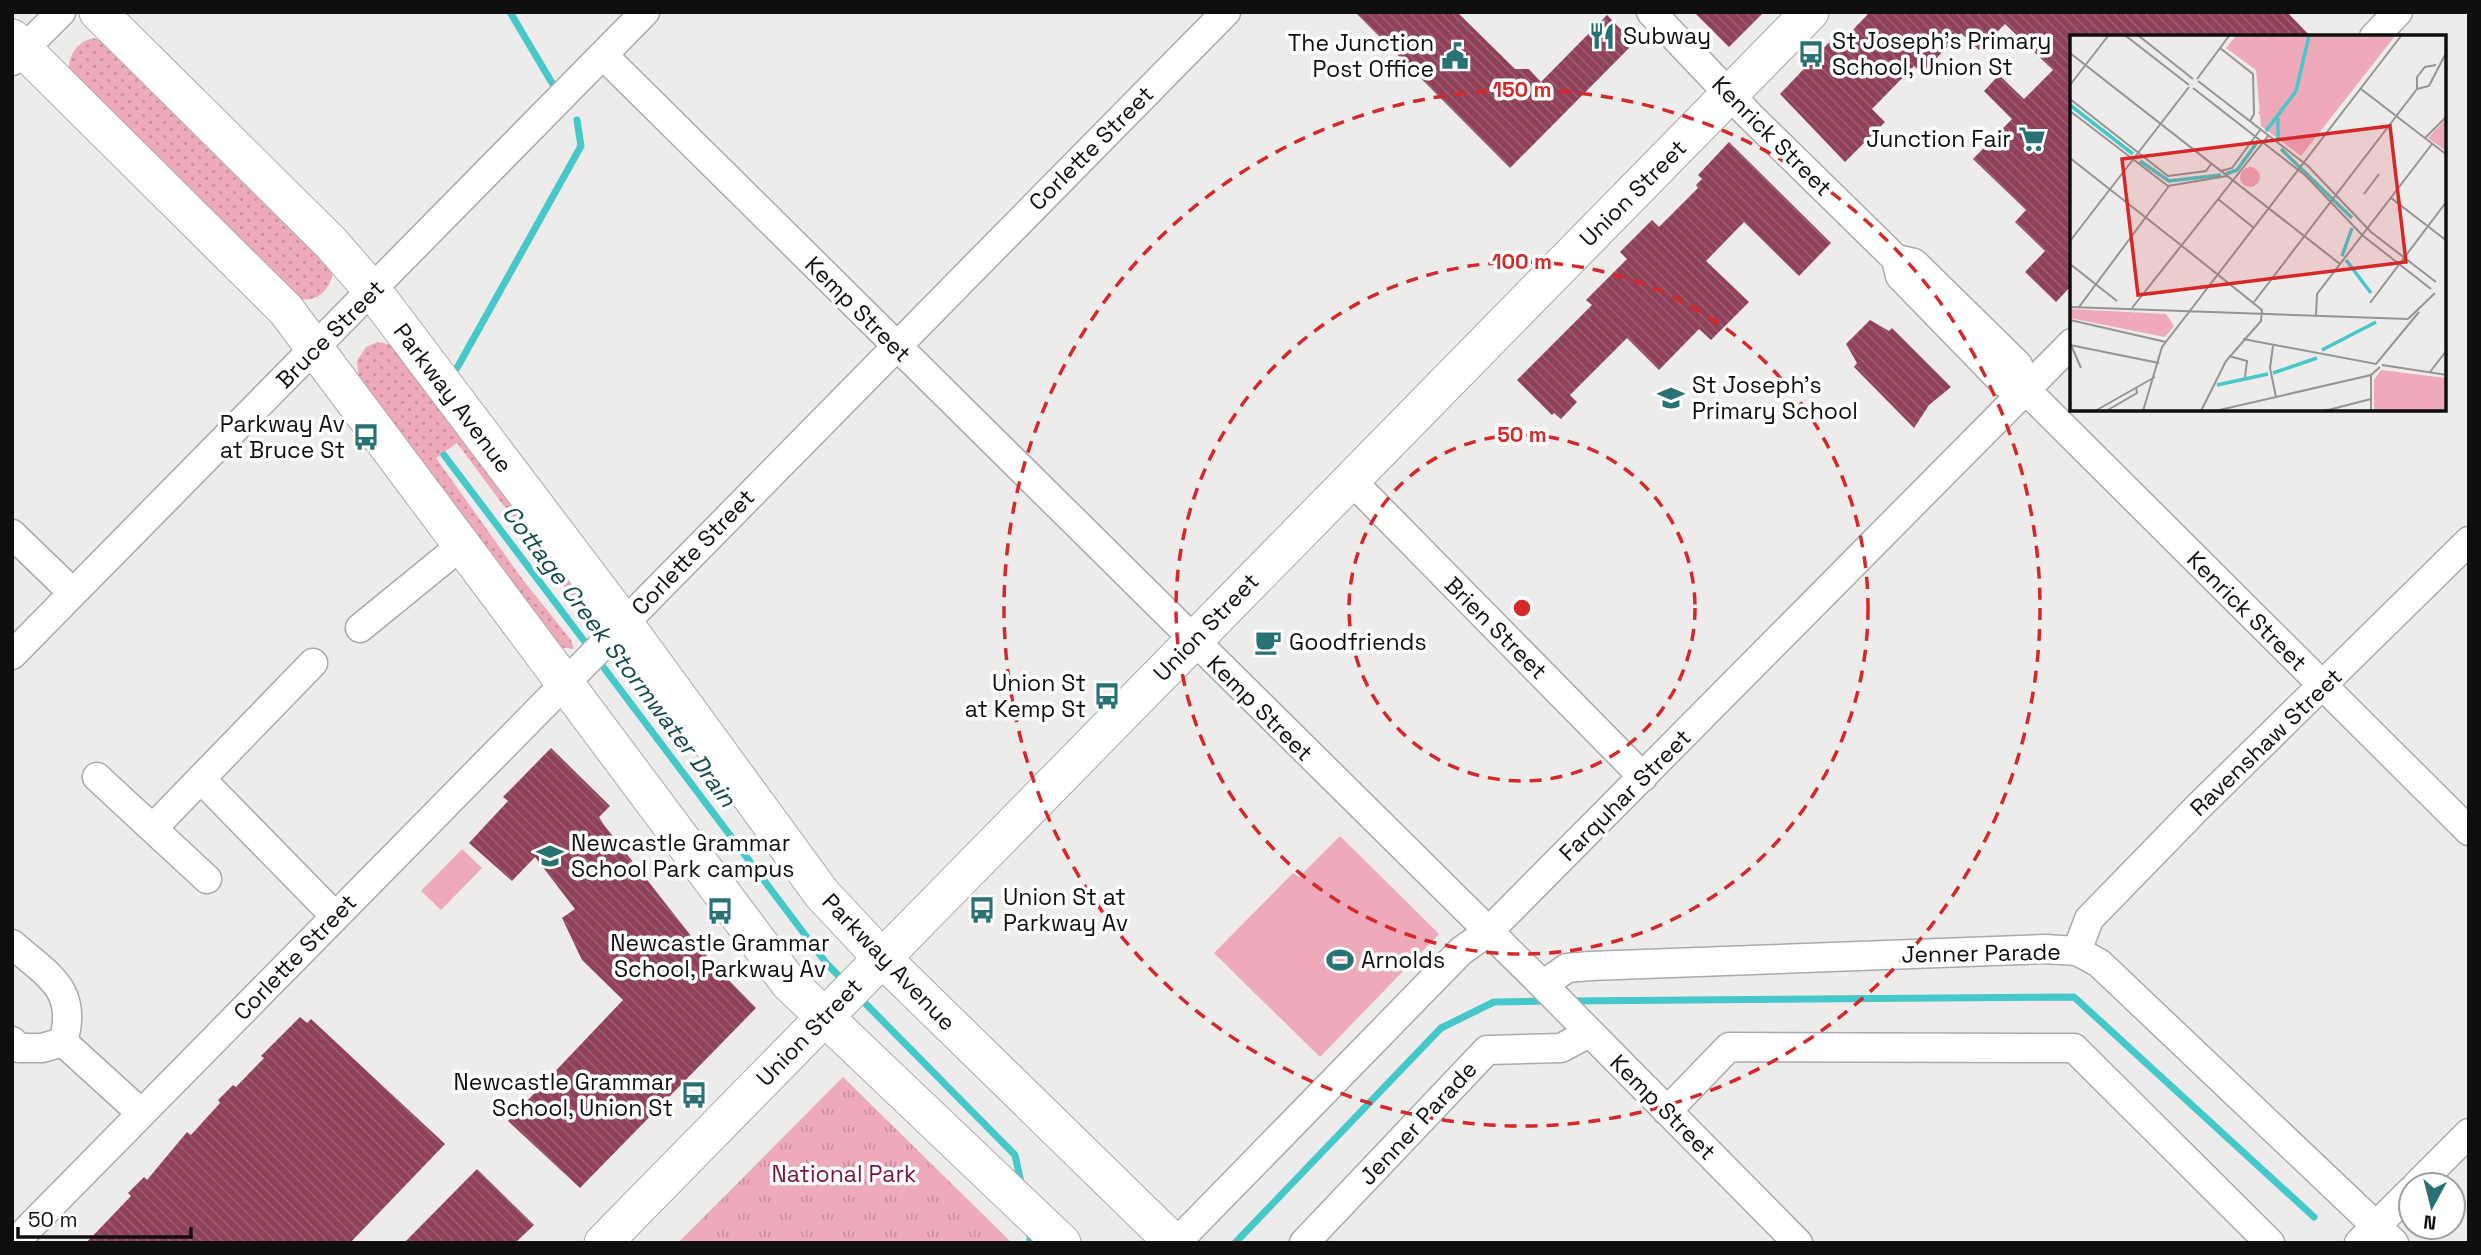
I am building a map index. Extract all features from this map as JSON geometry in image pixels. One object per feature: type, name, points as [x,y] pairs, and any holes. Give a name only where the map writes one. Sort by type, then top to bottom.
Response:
[{"type":"main road","name":"Parkway Avenue","points":[[97,12],[331,243],[373,291],[624,623],[874,966],[1175,1243]]},
{"type":"main road","name":"Union Street","points":[[603,1243],[1810,12]]},
{"type":"main road","points":[[16,50],[286,310],[317,347],[789,983],[831,1010],[1057,1238]]},
{"type":"street","points":[[16,50],[61,12]]},
{"type":"street","name":"Bruce Street","points":[[12,655],[645,12]]},
{"type":"street","name":"Corlette Street","points":[[14,1243],[896,344],[1226,12]]},
{"type":"street","name":"Kenrick Street","points":[[1651,12],[1729,94],[1896,259],[1914,263],[2018,365],[2026,390],[2469,831]]},
{"type":"street","name":"Kemp Street","points":[[603,55],[1192,641],[1548,990],[1798,1243]]},
{"type":"street","name":"Farquhar Street","points":[[1175,1243],[1461,951],[1488,932],[2070,344]]},
{"type":"street","name":"Brien Street","points":[[1350,479],[1643,777]]},
{"type":"street","points":[[12,534],[73,593]]},
{"type":"street","name":"Ravenshaw Street","points":[[2077,951],[2089,919],[2469,541]]},
{"type":"street","points":[[360,628],[463,544]]},
{"type":"street","points":[[154,827],[313,663]]},
{"type":"street","points":[[97,777],[207,879]]},
{"type":"street","points":[[201,779],[335,916]]},
{"type":"street","points":[[12,944],[62,988],[68,1003],[68,1025],[63,1042]]},
{"type":"street","name":"Jenner Parade","points":[[1548,990],[1567,968],[1590,966],[2045,949],[2077,951],[2099,963],[2377,1237]]},
{"type":"street","name":"Jenner Parade","points":[[1304,1243],[1488,1050],[1561,1048],[1582,1026]]},
{"type":"street","points":[[12,1041],[19,1048],[42,1048],[63,1042]]},
{"type":"street","points":[[63,1042],[141,1114]]},
{"type":"street","points":[[1668,1111],[1729,1047],[2074,1048],[2270,1243]]},
{"type":"street","points":[[2431,1171],[2469,1133]]},
{"type":"street","points":[[2377,1237],[2397,1210]]},
{"type":"green space","points":[[93,38],[105,41],[333,266],[331,281],[324,292],[306,300],[298,299],[69,74],[74,51]]},
{"type":"green space","points":[[378,342],[396,346],[602,616],[599,625],[591,630],[585,615],[457,443],[436,458],[523,580],[571,640],[574,649],[557,647],[359,380],[357,361],[366,347]]},
{"type":"green space","points":[[1340,836],[1439,934],[1320,1057],[1214,953],[1293,873],[1299,877]]},
{"type":"green space","points":[[462,849],[482,868],[441,910],[421,891]]},
{"type":"green space","name":"National Park","points":[[843,1077],[1012,1243],[678,1243]]},
{"type":"building","points":[[1355,12],[1457,12],[1515,69],[1529,69],[1541,82],[1607,15],[1634,43],[1510,168]]},
{"type":"building","points":[[1694,12],[1764,12],[1729,47]]},
{"type":"building","points":[[1870,12],[2287,12],[2309,35],[2070,35],[2070,287],[2056,302],[2025,272],[2045,251],[2015,222],[2026,210],[1973,159],[2012,119],[1984,91],[1999,75],[2024,99],[2053,70],[2005,24],[1979,50],[1961,33],[1922,73],[1914,66],[1872,109],[1885,122],[1845,162],[1780,94],[1838,33],[1844,39]]},
{"type":"building","points":[[1729,142],[1831,243],[1799,276],[1744,222],[1706,261],[1749,302],[1711,340],[1699,329],[1659,370],[1627,338],[1570,395],[1577,402],[1561,419],[1554,413],[1552,415],[1517,380],[1592,305],[1586,300],[1627,259],[1620,252],[1652,220],[1659,227],[1698,188],[1696,185],[1702,179],[1698,175]]},
{"type":"building","points":[[1870,320],[1889,331],[1892,328],[1951,387],[1929,405],[1914,428],[1854,367],[1857,363],[1846,344]]},
{"type":"building","points":[[551,748],[610,806],[599,817],[604,825],[713,964],[756,1008],[580,1188],[508,1121],[623,1000],[582,960],[562,918],[575,909],[535,857],[512,881],[469,843],[508,801],[503,797]]},
{"type":"building","points":[[300,1017],[307,1023],[311,1019],[445,1144],[350,1243],[86,1243],[131,1196],[128,1193],[144,1177],[147,1180],[187,1132],[191,1135],[220,1103],[218,1100],[233,1085],[236,1087],[264,1058],[261,1056]]},
{"type":"building","points":[[477,1169],[534,1225],[515,1243],[404,1243]]},
{"type":"waterway","name":"Cottage Creek Stormwater Drain","points":[[510,12],[552,83]]},
{"type":"waterway","name":"Cottage Creek Stormwater Drain","points":[[457,368],[581,146],[577,120]]},
{"type":"waterway","name":"Cottage Creek Stormwater Drain","points":[[444,455],[591,650]]},
{"type":"waterway","name":"Cottage Creek Stormwater Drain","points":[[598,660],[827,964],[844,981]]},
{"type":"waterway","name":"Cottage Creek Stormwater Drain","points":[[859,997],[1015,1155],[1022,1187]]},
{"type":"waterway","points":[[1570,1001],[2074,997],[2314,1217]]},
{"type":"waterway","points":[[1235,1243],[1441,1028],[1494,1002],[1548,1001]]},
{"type":"waterway","name":"Cottage Creek Stormwater Drain","points":[[1030,1229],[1030,1243]]},
{"type":"place","name":"Subway","points":[[1602,36]]},
{"type":"place","name":"St Joseph's Primary School, Union St","points":[[1811,54]]},
{"type":"place","name":"The Junction Post Office","points":[[1455,56]]},
{"type":"place","name":"Junction Fair","points":[[2032,139]]},
{"type":"place","name":"St Joseph's Primary School","points":[[1671,398]]},
{"type":"place","name":"Parkway Av at Bruce St","points":[[366,437]]},
{"type":"place","name":"Goodfriends","points":[[1268,642]]},
{"type":"place","name":"Union St at Kemp St","points":[[1107,696]]},
{"type":"place","name":"Newcastle Grammar School Park campus","points":[[550,856]]},
{"type":"place","name":"Union St at Parkway Av","points":[[982,910]]},
{"type":"place","name":"Newcastle Grammar School, Parkway Av","points":[[720,911]]},
{"type":"place","name":"Arnolds","points":[[1340,960]]},
{"type":"place","name":"Newcastle Grammar School, Union St","points":[[694,1095]]}]
